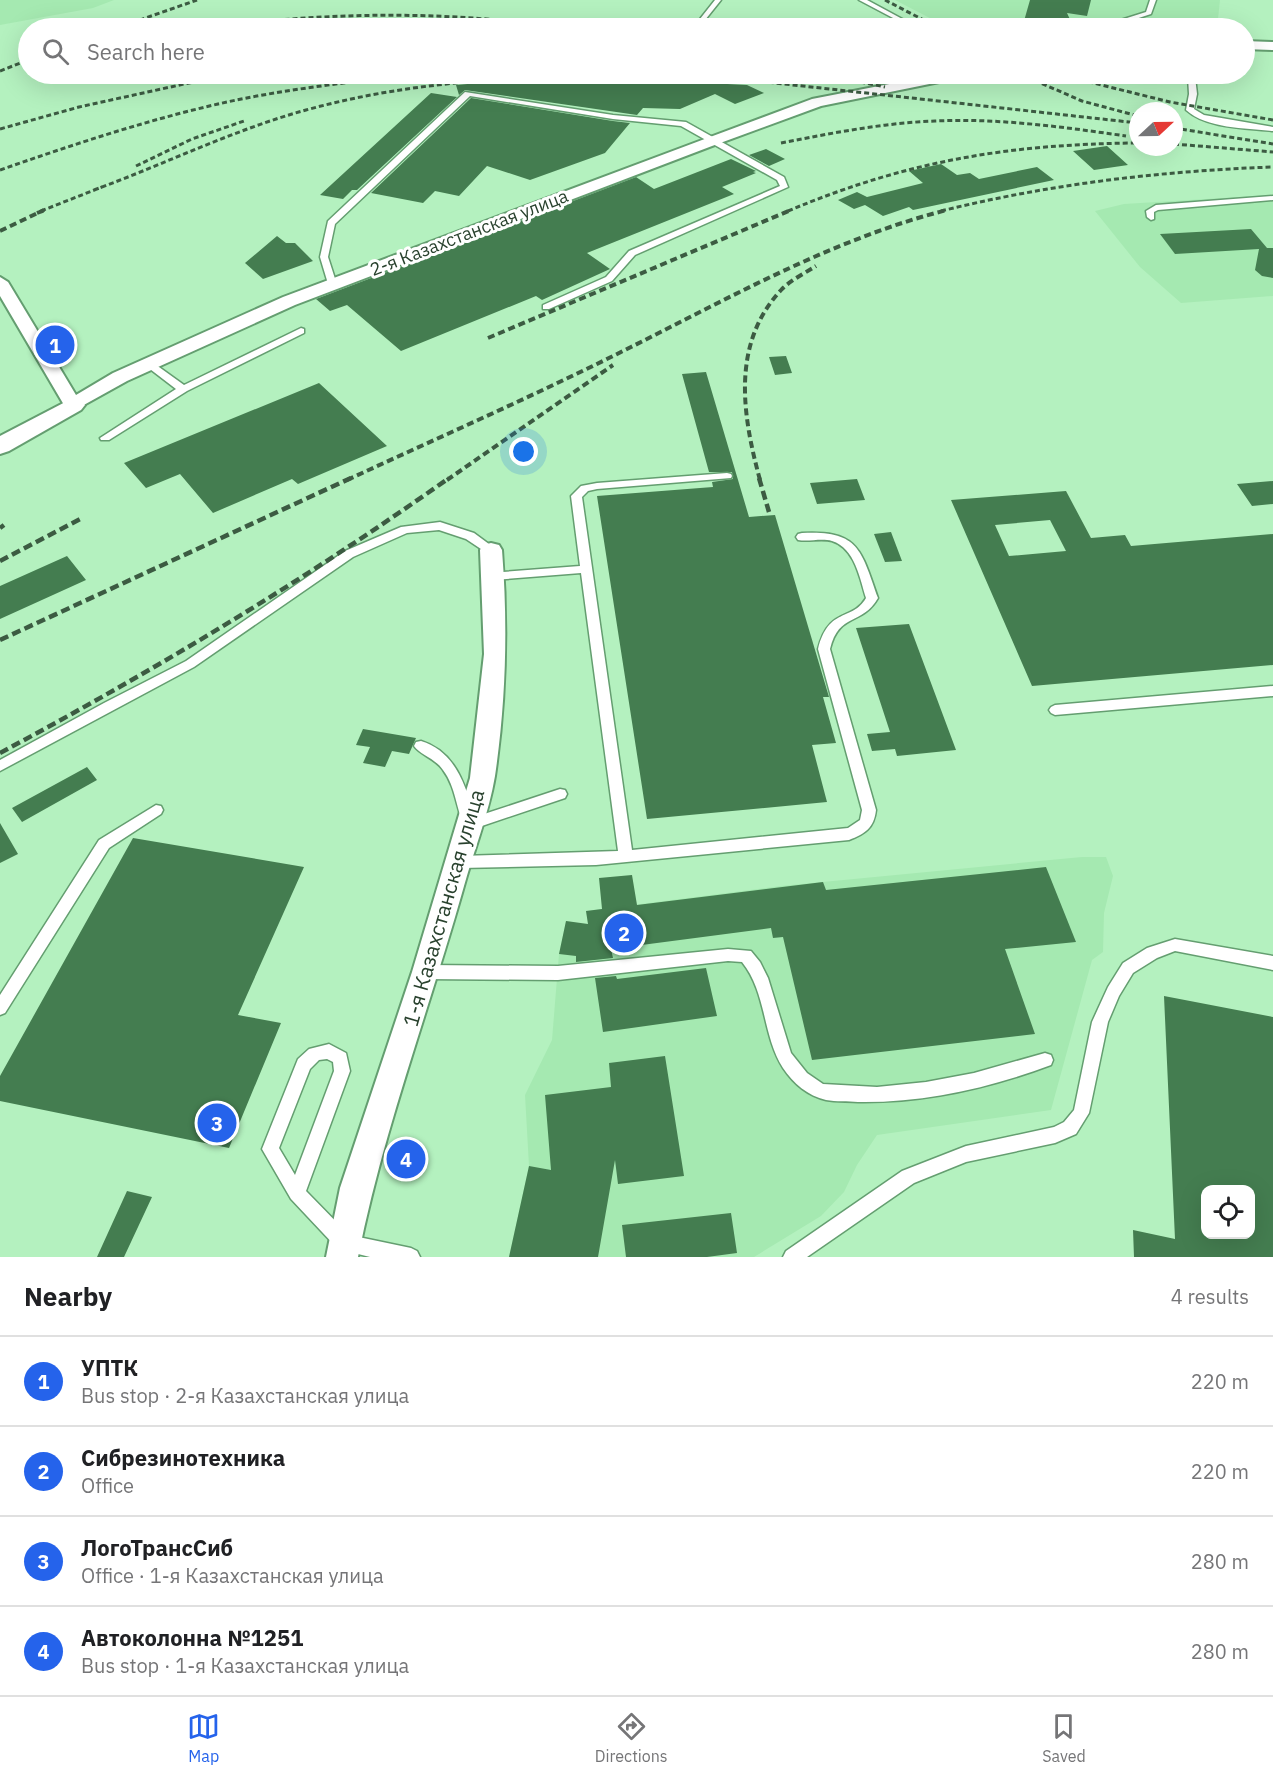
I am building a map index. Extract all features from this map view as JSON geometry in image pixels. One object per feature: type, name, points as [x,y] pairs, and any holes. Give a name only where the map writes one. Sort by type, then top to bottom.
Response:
[{"type":"street","points":[[1255,45],[1273,46]]},
{"type":"street","name":"2-я Казахстанская улица","points":[[0,446],[120,377],[332,285],[817,102],[908,84]]},
{"type":"street","points":[[0,282],[73,405]]},
{"type":"street","name":"1-я Казахстанская улица","points":[[343,1250],[356,1188],[460,862],[482,778],[495,654],[491,550]]},
{"type":"lane","points":[[705,18],[718,0]]},
{"type":"lane","points":[[862,0],[897,18]]},
{"type":"lane","points":[[1133,18],[1149,13],[1153,0]]},
{"type":"lane","points":[[1192,84],[1190,110],[1201,117],[1273,129]]},
{"type":"lane","points":[[332,285],[324,257],[331,223],[468,94],[613,117],[683,123],[781,180],[784,187],[632,253],[609,279],[546,307]]},
{"type":"lane","points":[[1151,218],[1150,212],[1156,208],[1273,198]]},
{"type":"lane","points":[[105,438],[183,388],[301,331]]},
{"type":"lane","points":[[149,364],[183,388]]},
{"type":"lane","points":[[627,856],[576,496],[579,491],[597,486],[727,476]]},
{"type":"lane","points":[[0,766],[190,664],[349,554],[405,530],[440,526],[470,536],[491,550]]},
{"type":"lane","points":[[460,862],[627,856],[849,834],[863,829],[868,821],[869,810],[824,649],[825,636],[832,627],[864,608],[872,598],[854,549],[846,542],[834,537],[802,537]]},
{"type":"lane","points":[[493,576],[586,569]]},
{"type":"lane","points":[[1055,710],[1273,691]]},
{"type":"lane","points":[[421,746],[435,750],[447,761],[457,781],[470,824],[560,794]]},
{"type":"lane","points":[[0,1008],[104,844],[156,810]]},
{"type":"lane","points":[[792,1257],[908,1177],[966,1154],[1054,1136],[1070,1128],[1082,1113],[1100,1022],[1113,992],[1128,968],[1152,953],[1175,945],[1273,963]]},
{"type":"lane","points":[[426,972],[558,974],[728,955],[746,956],[758,968],[786,1058],[806,1083],[825,1092],[881,1096],[922,1091],[981,1079],[1045,1060]]},
{"type":"lane","points":[[297,1193],[342,1071],[340,1059],[329,1051],[315,1053],[304,1064],[270,1149],[297,1193],[343,1250],[411,1257]]},
{"type":"shaded area","points":[[0,0],[114,0],[93,8],[38,18],[18,18],[18,22],[0,25]]},
{"type":"shaded area","points":[[895,0],[1220,0],[1218,18],[930,18]]},
{"type":"shaded area","points":[[1273,195],[1273,296],[1181,303],[1140,267],[1095,211],[1124,204]]},
{"type":"shaded area","points":[[1082,857],[1106,857],[1113,876],[1104,913],[1103,952],[1092,960],[1051,1110],[877,1135],[857,1165],[844,1192],[821,1216],[754,1257],[509,1257],[529,1166],[525,1095],[552,1040],[559,954],[566,921],[588,925],[586,911],[781,886]]},
{"type":"building","points":[[1030,0],[1091,0],[1087,16],[1067,13],[1069,18],[1025,18]]},
{"type":"building","points":[[727,84],[747,85],[764,93],[735,104],[715,94],[680,109],[643,108],[637,115],[465,90],[459,95],[456,85]]},
{"type":"building","points":[[431,93],[457,97],[357,190],[352,190],[343,199],[320,195]]},
{"type":"building","points":[[471,98],[630,123],[605,153],[530,180],[487,166],[459,196],[435,191],[423,203],[371,193]]},
{"type":"building","points":[[1107,146],[1128,165],[1094,170],[1073,151]]},
{"type":"building","points":[[766,149],[785,159],[769,166],[749,155]]},
{"type":"building","points":[[731,159],[756,173],[722,187],[734,194],[587,253],[610,269],[542,300],[536,296],[401,351],[347,305],[330,311],[316,299],[636,177],[654,189]]},
{"type":"building","points":[[941,164],[957,175],[970,173],[979,179],[1037,167],[1054,180],[913,210],[909,207],[883,216],[865,205],[854,209],[838,200],[857,192],[867,197],[923,183],[909,171]]},
{"type":"building","points":[[1251,229],[1267,248],[1273,248],[1273,278],[1262,276],[1255,270],[1259,249],[1175,254],[1160,234]]},
{"type":"building","points":[[277,236],[286,243],[295,243],[313,261],[263,279],[245,263]]},
{"type":"building","points":[[786,356],[792,373],[775,375],[769,357]]},
{"type":"building","points":[[706,372],[749,517],[775,515],[829,697],[823,697],[836,743],[812,745],[827,802],[647,819],[597,496],[713,487],[712,482],[733,479],[732,472],[709,472],[682,374]]},
{"type":"building","points":[[319,383],[387,446],[298,484],[292,479],[213,513],[180,474],[146,488],[124,463]]},
{"type":"building","points":[[857,479],[865,500],[817,504],[810,483]]},
{"type":"building","points":[[1273,481],[1273,504],[1252,506],[1237,484]]},
{"type":"building","points":[[1066,491],[1091,538],[1125,535],[1131,546],[1273,534],[1273,665],[1032,686],[951,500]],"holes":[[[1050,520],[1066,551],[1009,556],[995,525]]]},
{"type":"building","points":[[891,532],[902,561],[885,562],[874,534]]},
{"type":"building","points":[[67,556],[86,580],[0,619],[0,586]]},
{"type":"building","points":[[909,624],[956,750],[897,756],[895,749],[872,751],[867,734],[890,732],[856,628]]},
{"type":"building","points":[[363,729],[416,738],[409,754],[392,751],[385,767],[363,763],[370,747],[356,745]]},
{"type":"building","points":[[87,767],[97,780],[22,822],[12,808]]},
{"type":"building","points":[[0,823],[18,854],[0,863]]},
{"type":"building","points":[[133,838],[304,867],[238,1015],[281,1023],[229,1148],[0,1101],[0,1076]]},
{"type":"building","points":[[1046,867],[1076,942],[1005,949],[1035,1034],[812,1060],[783,937],[773,938],[771,928],[611,949],[613,958],[576,962],[576,956],[559,954],[566,921],[588,924],[586,911],[602,909],[599,878],[632,875],[637,905],[823,882],[826,890]]},
{"type":"building","points":[[706,968],[717,1016],[603,1032],[595,978],[616,976],[617,979]]},
{"type":"building","points":[[1164,996],[1273,1017],[1273,1257],[1134,1257],[1133,1230],[1175,1239]]},
{"type":"building","points":[[665,1056],[684,1176],[618,1184],[615,1160],[598,1257],[509,1257],[529,1166],[551,1170],[545,1095],[611,1087],[609,1063]]},
{"type":"building","points":[[127,1191],[152,1197],[124,1257],[97,1257]]},
{"type":"building","points":[[731,1213],[737,1253],[707,1257],[626,1257],[622,1225]]},
{"type":"railway","points":[[146,18],[197,0]]},
{"type":"railway","points":[[885,0],[920,18]]},
{"type":"railway","points":[[310,18],[385,15],[475,18]]},
{"type":"railway","points":[[0,71],[18,64]]},
{"type":"railway","points":[[0,129],[79,107],[184,84]]},
{"type":"railway","points":[[0,170],[163,118],[243,99],[337,84]]},
{"type":"railway","points":[[94,190],[279,118],[358,98],[445,84]]},
{"type":"railway","points":[[784,84],[1129,122]]},
{"type":"railway","points":[[870,84],[885,87]]},
{"type":"railway","points":[[1043,84],[1082,101],[1129,114]]},
{"type":"railway","points":[[1097,84],[1170,102],[1273,120]]},
{"type":"railway","points":[[781,143],[877,126],[959,120],[1031,124],[1126,136]]},
{"type":"railway","points":[[136,166],[192,139],[244,121]]},
{"type":"railway","points":[[1183,129],[1273,144]]},
{"type":"railway","points":[[788,211],[875,179],[959,159],[1046,147],[1129,143]]},
{"type":"railway","points":[[1183,145],[1273,152]]},
{"type":"railway","points":[[941,211],[1023,193],[1106,180],[1273,167]]},
{"type":"railway","points":[[40,212],[102,187]]},
{"type":"railway","points":[[40,212],[45,210]]},
{"type":"railway","points":[[488,338],[791,210]]},
{"type":"railway","points":[[347,480],[561,381],[825,252],[865,236],[947,210]]},
{"type":"railway","points":[[0,231],[40,212]]},
{"type":"railway","points":[[760,480],[746,405],[745,380],[748,356],[755,332],[766,310],[782,289],[816,266]]},
{"type":"railway","points":[[447,480],[613,365]]},
{"type":"railway","points":[[0,640],[351,478]]},
{"type":"railway","points":[[0,753],[229,623],[395,516],[449,478]]},
{"type":"railway","points":[[759,478],[769,512]]},
{"type":"railway","points":[[0,561],[82,518]]},
{"type":"railway","points":[[0,528],[4,525]]},
{"type":"place","name":"УПТК","points":[[55,345]]},
{"type":"place","name":"Сибрезинотехника","points":[[624,933]]},
{"type":"place","name":"ЛогоТрансСиб","points":[[217,1123]]},
{"type":"place","name":"Автоколонна №1251","points":[[406,1159]]}]
